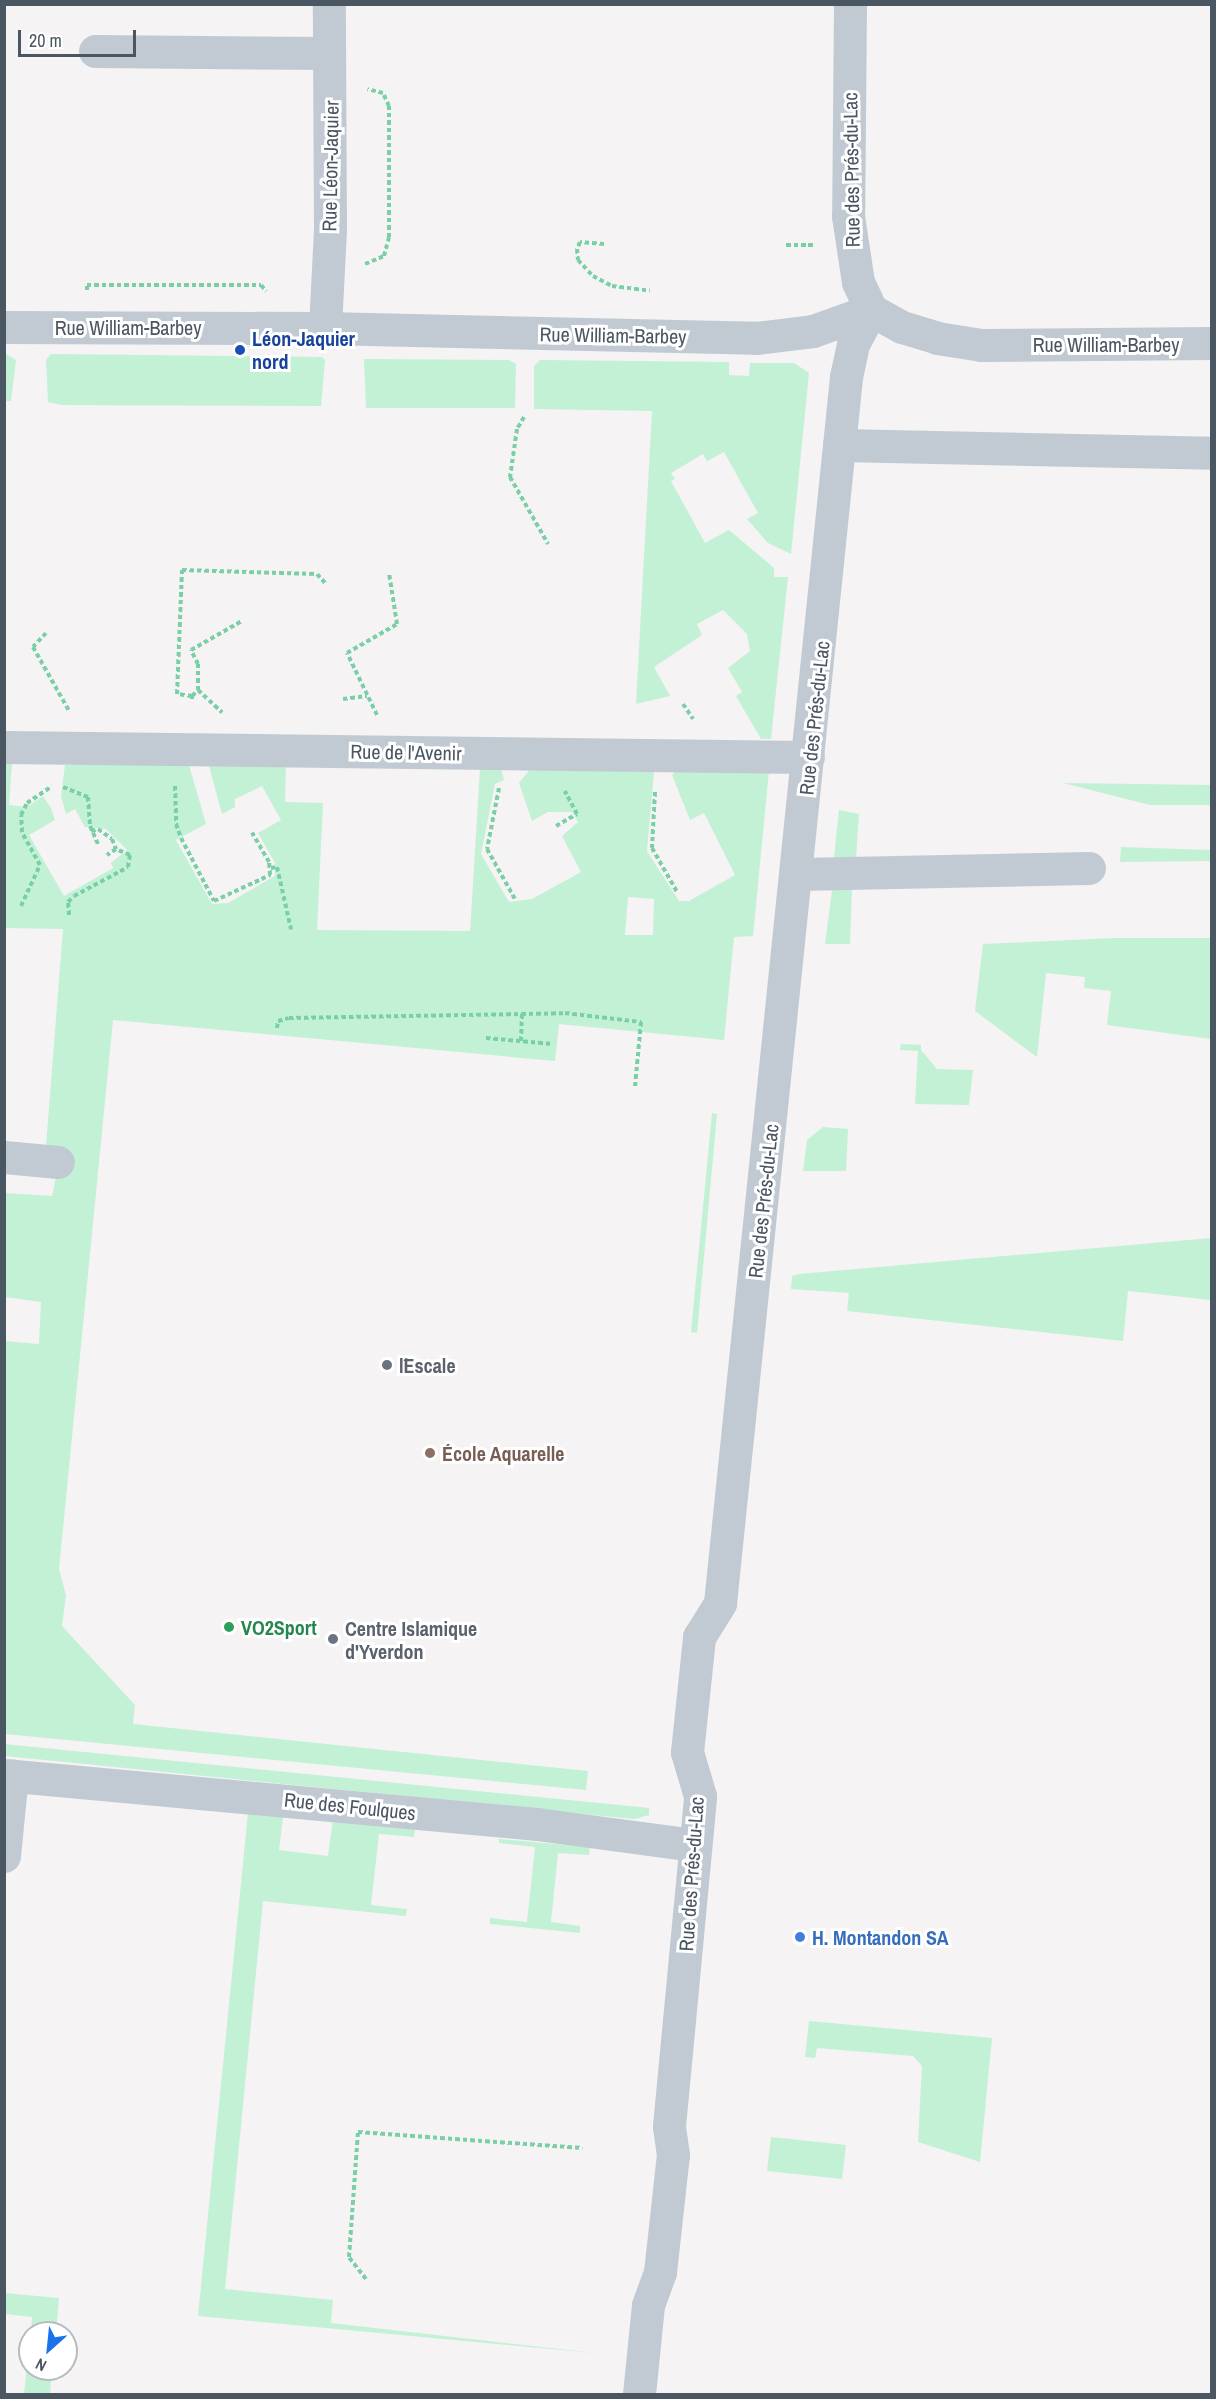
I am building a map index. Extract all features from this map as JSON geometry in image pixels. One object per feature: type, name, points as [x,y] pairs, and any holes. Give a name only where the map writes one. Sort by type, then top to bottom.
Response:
[{"type":"street","name":"Rue Léon-Jaquier","points":[[325,328],[326,263],[330,230],[332,89],[329,4]]},
{"type":"street","name":"Rue des Prés-du-Lac","points":[[639,2394],[648,2305],[660,2272],[673,2155],[669,2126],[700,1796],[687,1752],[699,1637],[720,1603],[798,874],[839,446],[853,344],[871,310],[858,282],[848,216],[850,4]]},
{"type":"street","points":[[95,51],[329,53]]},
{"type":"street","name":"Rue William-Barbey","points":[[4,327],[325,328],[756,338],[813,331],[871,310],[903,327],[937,338],[981,345],[1212,343]]},
{"type":"street","points":[[839,446],[1212,453]]},
{"type":"street","name":"Rue de l'Avenir","points":[[4,747],[808,757]]},
{"type":"street","points":[[798,874],[1089,868]]},
{"type":"street","points":[[4,1156],[58,1162]]},
{"type":"street","points":[[4,1856],[8,1775]]},
{"type":"street","name":"Rue des Foulques","points":[[8,1775],[516,1822],[695,1845]]},
{"type":"path","points":[[326,263],[364,264],[384,256],[389,237],[389,106],[383,93],[375,89],[332,89]]},
{"type":"path","points":[[604,244],[580,242],[577,249],[578,260],[593,276],[612,286],[650,291]]},
{"type":"path","points":[[786,245],[819,245]]},
{"type":"path","points":[[524,417],[517,429],[510,477],[548,544]]},
{"type":"path","points":[[242,621],[191,650],[198,664],[198,690],[192,697],[177,694],[182,570],[317,574],[326,584]]},
{"type":"path","points":[[343,699],[367,696],[347,653],[397,624],[389,573]]},
{"type":"path","points":[[45,633],[33,647],[90,748]]},
{"type":"path","points":[[177,749],[176,824],[214,901],[270,875],[271,867],[252,832]]},
{"type":"path","points":[[507,784],[499,786],[487,849],[515,899]]},
{"type":"path","points":[[21,906],[40,865],[22,832],[21,815],[27,803],[53,786],[80,791],[88,797],[91,807],[91,831],[98,844]]},
{"type":"path","points":[[655,787],[652,848],[677,892]]},
{"type":"path","points":[[69,915],[68,902],[74,896],[128,867],[130,855],[116,849],[105,832],[91,831]]},
{"type":"path","points":[[106,855],[116,849]]},
{"type":"path","points":[[271,867],[278,867],[291,929]]},
{"type":"path","points":[[277,1028],[278,1021],[290,1018],[565,1013],[641,1022],[635,1087]]},
{"type":"path","points":[[521,1041],[522,1014]]},
{"type":"path","points":[[486,1038],[553,1044]]},
{"type":"path","points":[[366,2278],[349,2257],[358,2132],[582,2148]]},
{"type":"green space","points":[[5,353],[16,360],[11,401],[5,401]]},
{"type":"green space","points":[[51,354],[322,357],[325,360],[321,406],[62,405],[48,402],[46,360]]},
{"type":"green space","points":[[364,359],[509,360],[516,364],[515,408],[366,408]]},
{"type":"green space","points":[[540,360],[729,362],[729,375],[749,376],[750,363],[794,363],[809,373],[791,554],[768,543],[747,519],[758,513],[724,452],[707,461],[703,454],[671,473],[675,479],[671,481],[705,543],[729,530],[774,568],[774,577],[788,577],[771,739],[761,739],[736,696],[742,692],[728,668],[750,651],[747,634],[723,610],[697,624],[702,635],[654,667],[670,696],[636,704],[652,411],[534,409],[534,366]]},
{"type":"green space","points":[[5,763],[12,763],[9,805],[27,807],[43,796],[51,808],[55,820],[29,835],[64,896],[113,868],[111,863],[127,850],[106,829],[85,827],[75,809],[66,814],[61,796],[65,765],[189,765],[206,824],[176,840],[212,904],[228,903],[275,876],[275,863],[258,833],[281,820],[262,786],[235,799],[235,807],[222,814],[209,766],[286,766],[285,802],[323,803],[317,930],[470,931],[480,769],[501,768],[504,780],[495,784],[481,854],[509,902],[532,899],[581,872],[562,836],[578,822],[572,812],[548,812],[532,821],[519,783],[531,768],[654,772],[647,851],[679,901],[689,901],[735,875],[704,813],[690,820],[672,775],[675,772],[769,771],[753,936],[734,937],[724,1040],[559,1024],[555,1061],[113,1020],[59,1569],[66,1595],[62,1626],[135,1705],[133,1724],[588,1771],[586,1790],[5,1734],[5,1341],[39,1344],[41,1302],[5,1297],[5,1193],[52,1196],[56,1177],[46,1146],[63,929],[5,928]],"holes":[[[628,897],[654,899],[653,935],[625,935]]]},
{"type":"green space","points":[[1063,783],[1211,785],[1211,805],[1150,805]]},
{"type":"green space","points":[[839,810],[859,814],[856,858],[834,857]]},
{"type":"green space","points":[[1121,847],[1211,850],[1211,861],[1120,862]]},
{"type":"green space","points":[[833,883],[852,888],[850,944],[825,944]]},
{"type":"green space","points":[[1115,938],[1211,938],[1211,1039],[1107,1025],[1111,991],[1084,988],[1085,977],[1046,973],[1037,1057],[975,1011],[983,944]]},
{"type":"green space","points":[[901,1044],[921,1045],[921,1050],[937,1069],[973,1070],[969,1105],[915,1104],[918,1051],[900,1050]]},
{"type":"green space","points":[[712,1113],[717,1114],[697,1333],[691,1332]]},
{"type":"green space","points":[[823,1127],[848,1129],[846,1171],[803,1171],[807,1140]]},
{"type":"green space","points":[[1211,1238],[1211,1300],[1128,1291],[1123,1341],[847,1311],[849,1293],[791,1289],[792,1276],[799,1274]]},
{"type":"green space","points":[[4,1744],[649,1808],[649,1815],[634,1819],[5,1756]]},
{"type":"green space","points":[[248,1813],[283,1817],[279,1850],[328,1856],[333,1820],[415,1829],[414,1837],[379,1834],[371,1905],[407,1909],[406,1916],[263,1901],[225,2289],[333,2300],[331,2323],[594,2353],[198,2316]]},
{"type":"green space","points":[[499,1839],[590,1847],[589,1855],[558,1853],[551,1922],[580,1926],[580,1933],[490,1924],[490,1918],[527,1922],[535,1847],[499,1843]]},
{"type":"green space","points":[[809,2021],[992,2038],[980,2162],[918,2142],[922,2066],[913,2056],[817,2048],[815,2058],[805,2057]]},
{"type":"green space","points":[[771,2137],[846,2145],[842,2179],[767,2171]]},
{"type":"green space","points":[[4,2293],[59,2298],[57,2321],[32,2321],[32,2317],[5,2314]]},
{"type":"green space","points":[[25,2381],[51,2381],[50,2394],[24,2394]]},
{"type":"place","name":"Léon-Jaquier nord","points":[[240,350]]},
{"type":"place","name":"l´Escale","points":[[387,1365]]},
{"type":"place","name":"École Aquarelle","points":[[430,1453]]},
{"type":"place","name":"VO2Sport","points":[[229,1627]]},
{"type":"place","name":"Centre Islamique d'Yverdon","points":[[333,1639]]},
{"type":"place","name":"H. Montandon SA","points":[[800,1937]]}]
